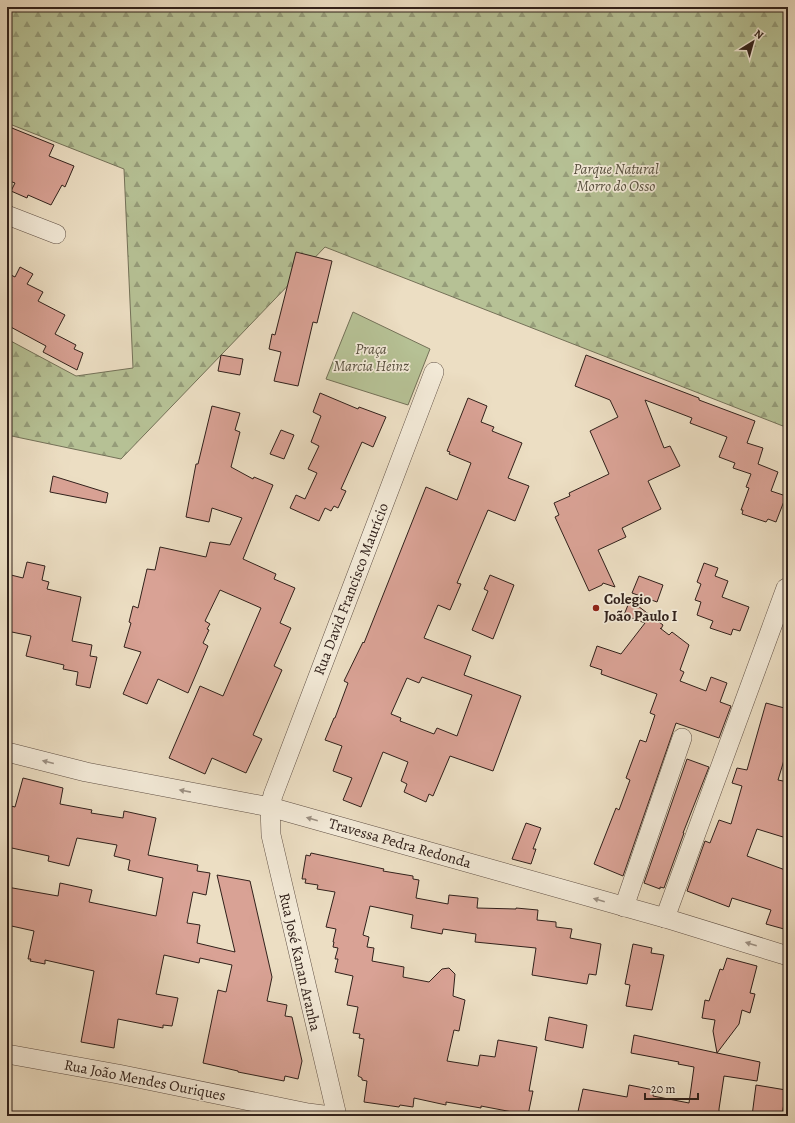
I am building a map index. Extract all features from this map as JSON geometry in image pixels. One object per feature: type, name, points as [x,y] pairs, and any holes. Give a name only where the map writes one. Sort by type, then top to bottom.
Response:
[{"type":"street","points":[[7,216],[56,234]]},
{"type":"street","name":"Rua David Francisco Maurício","points":[[270,807],[276,787],[434,372]]},
{"type":"street","points":[[665,918],[786,588]]},
{"type":"street","points":[[624,907],[682,738]]},
{"type":"street","name":"Travessa Pedra Redonda","points":[[7,752],[86,772],[270,807],[665,918],[788,956]]},
{"type":"street","name":"Rua José Kanan Aranha","points":[[270,807],[270,836],[337,1116]]},
{"type":"street","name":"Rua João Mendes Ouriques","points":[[7,1054],[118,1074],[330,1116]]},
{"type":"green space","name":"Parque Natural Morro do Osso","points":[[7,7],[788,7],[788,428],[325,247],[121,459],[7,435],[7,339],[76,376],[133,368],[124,169],[7,123]]},
{"type":"green space","name":"Praça Marcia Heinz","points":[[353,312],[430,349],[408,405],[326,379]]},
{"type":"building","points":[[7,126],[54,145],[49,156],[74,166],[65,187],[62,185],[51,205],[28,195],[27,198],[11,191],[15,183],[7,180]]},
{"type":"building","points":[[296,252],[332,261],[317,323],[313,322],[298,386],[274,381],[281,352],[269,349],[272,334],[275,335]]},
{"type":"building","points":[[20,267],[33,274],[27,284],[43,292],[38,301],[65,315],[55,334],[76,345],[74,349],[83,353],[77,370],[43,352],[46,346],[7,325],[7,273],[15,277]]},
{"type":"building","points":[[221,355],[243,359],[240,375],[218,371]]},
{"type":"building","points":[[586,355],[755,421],[747,443],[763,448],[758,464],[778,472],[771,491],[786,496],[776,522],[768,519],[766,522],[742,514],[743,510],[741,510],[749,488],[746,487],[751,474],[733,468],[735,463],[719,457],[727,437],[690,423],[692,418],[645,400],[664,448],[670,446],[680,466],[648,481],[661,509],[622,528],[626,537],[598,550],[615,587],[603,583],[602,585],[589,591],[555,517],[559,515],[554,503],[570,496],[569,493],[609,474],[590,431],[618,417],[610,400],[575,386]]},
{"type":"building","points":[[320,393],[358,409],[359,407],[386,417],[373,447],[362,442],[341,489],[346,491],[338,508],[334,506],[331,511],[325,508],[319,521],[290,508],[296,495],[305,499],[317,473],[308,469],[319,446],[311,442],[321,416],[313,412]]},
{"type":"building","points":[[468,398],[487,406],[481,422],[494,427],[492,431],[522,443],[508,478],[529,486],[515,521],[488,510],[457,583],[461,584],[450,610],[438,605],[424,638],[471,656],[464,675],[521,696],[493,771],[450,756],[433,796],[429,794],[426,802],[404,792],[407,784],[401,781],[408,762],[383,752],[361,807],[343,800],[352,778],[333,771],[342,746],[325,740],[348,683],[344,681],[363,642],[364,643],[426,487],[457,500],[471,463],[449,454],[450,452],[447,451]],"holes":[[[422,677],[472,695],[457,736],[437,728],[434,734],[400,721],[401,718],[391,714],[407,678],[419,683]]]},
{"type":"building","points":[[212,406],[240,413],[235,430],[240,432],[231,467],[253,479],[254,477],[273,485],[243,559],[276,574],[274,579],[295,588],[280,623],[291,628],[274,666],[282,670],[253,735],[262,739],[246,773],[212,758],[205,774],[169,758],[200,686],[223,696],[261,608],[220,590],[205,621],[210,624],[203,643],[208,646],[188,693],[158,679],[147,704],[123,694],[141,652],[124,647],[131,623],[129,622],[133,606],[138,608],[147,569],[155,570],[160,547],[206,557],[210,542],[230,545],[242,518],[212,508],[209,522],[186,517],[196,464],[198,464]]},
{"type":"building","points":[[281,430],[294,435],[284,459],[270,454]]},
{"type":"building","points":[[53,476],[108,493],[106,503],[50,492]]},
{"type":"building","points":[[27,562],[45,566],[42,580],[49,582],[47,589],[81,597],[72,641],[92,645],[90,656],[97,657],[90,688],[76,685],[78,672],[63,669],[64,665],[26,656],[31,636],[7,631],[7,574],[23,578]]},
{"type":"building","points":[[704,563],[718,568],[715,576],[728,581],[722,597],[749,607],[740,631],[733,629],[731,635],[710,628],[713,621],[697,615],[701,602],[695,600],[701,584],[697,582]]},
{"type":"building","points":[[490,575],[514,585],[493,639],[472,630],[488,591],[484,589]]},
{"type":"building","points":[[639,576],[663,585],[657,602],[632,593]]},
{"type":"building","points":[[630,600],[663,625],[661,629],[669,635],[672,632],[689,645],[680,670],[684,672],[680,681],[706,691],[711,677],[727,683],[720,702],[731,706],[719,738],[676,723],[623,876],[594,864],[616,808],[619,810],[630,780],[626,778],[640,740],[646,742],[655,715],[650,713],[657,694],[601,674],[602,670],[590,666],[597,646],[621,654],[645,623],[624,615]]},
{"type":"building","points":[[766,703],[788,709],[788,747],[778,780],[788,782],[788,824],[783,837],[757,829],[747,856],[788,871],[788,917],[784,929],[766,924],[771,910],[732,898],[729,907],[687,891],[705,841],[710,843],[719,820],[731,824],[742,786],[732,783],[737,768],[747,770]]},
{"type":"building","points":[[687,759],[709,767],[683,833],[664,888],[660,887],[660,889],[644,883]]},
{"type":"building","points":[[23,778],[63,788],[60,804],[92,810],[91,813],[123,818],[124,811],[156,818],[148,855],[198,865],[197,871],[210,873],[206,895],[193,892],[187,923],[200,925],[197,943],[235,952],[217,875],[250,881],[272,977],[267,1001],[287,1005],[285,1016],[292,1017],[302,1061],[298,1079],[285,1076],[284,1081],[203,1063],[218,990],[226,992],[232,965],[200,958],[199,963],[164,955],[156,994],[178,998],[172,1026],[163,1025],[163,1028],[118,1019],[114,1048],[81,1042],[94,971],[45,960],[45,964],[30,961],[31,959],[28,959],[34,931],[7,925],[7,887],[58,896],[60,883],[92,890],[89,902],[156,916],[163,878],[128,870],[130,860],[114,856],[117,845],[77,838],[69,866],[48,861],[49,856],[7,847],[7,805],[15,807]]},
{"type":"building","points":[[526,823],[541,828],[533,849],[536,849],[531,864],[512,859]]},
{"type":"building","points":[[311,853],[384,869],[383,871],[413,876],[413,879],[419,880],[416,898],[448,904],[449,895],[478,898],[477,908],[516,908],[538,910],[537,920],[556,922],[556,927],[572,929],[570,938],[601,944],[596,975],[589,974],[587,984],[532,975],[536,948],[475,942],[476,934],[443,929],[442,934],[411,928],[413,915],[370,906],[363,935],[369,937],[367,947],[374,948],[372,961],[404,967],[403,977],[429,982],[442,969],[449,968],[455,974],[453,996],[465,1000],[459,1031],[454,1030],[447,1061],[478,1066],[480,1055],[495,1057],[498,1040],[537,1047],[529,1091],[533,1091],[528,1115],[481,1106],[481,1108],[446,1102],[446,1105],[414,1098],[413,1107],[400,1105],[399,1107],[364,1102],[367,1081],[362,1080],[362,1078],[358,1076],[364,1039],[359,1038],[360,1034],[353,1033],[358,1007],[347,1005],[353,976],[335,972],[338,959],[335,959],[338,948],[333,947],[333,942],[336,929],[326,927],[335,892],[317,889],[318,885],[305,883],[306,879],[302,879],[306,855],[310,856]]},
{"type":"building","points":[[633,944],[652,948],[651,953],[664,955],[652,1010],[626,1006],[630,985],[625,984]]},
{"type":"building","points":[[727,958],[757,966],[750,993],[755,994],[750,1013],[742,1010],[739,1024],[717,1053],[713,1031],[715,1020],[702,1018],[705,1000],[709,1001],[720,969],[723,970]]},
{"type":"building","points":[[549,1017],[587,1025],[583,1048],[545,1040]]},
{"type":"building","points":[[634,1035],[760,1062],[757,1081],[724,1076],[719,1116],[577,1116],[583,1089],[627,1097],[629,1085],[654,1090],[653,1096],[689,1103],[694,1067],[678,1064],[679,1062],[631,1053]]},
{"type":"building","points":[[756,1085],[786,1090],[782,1116],[752,1116]]},
{"type":"place","name":"Colegio João Paulo I","points":[[596,608]]}]
